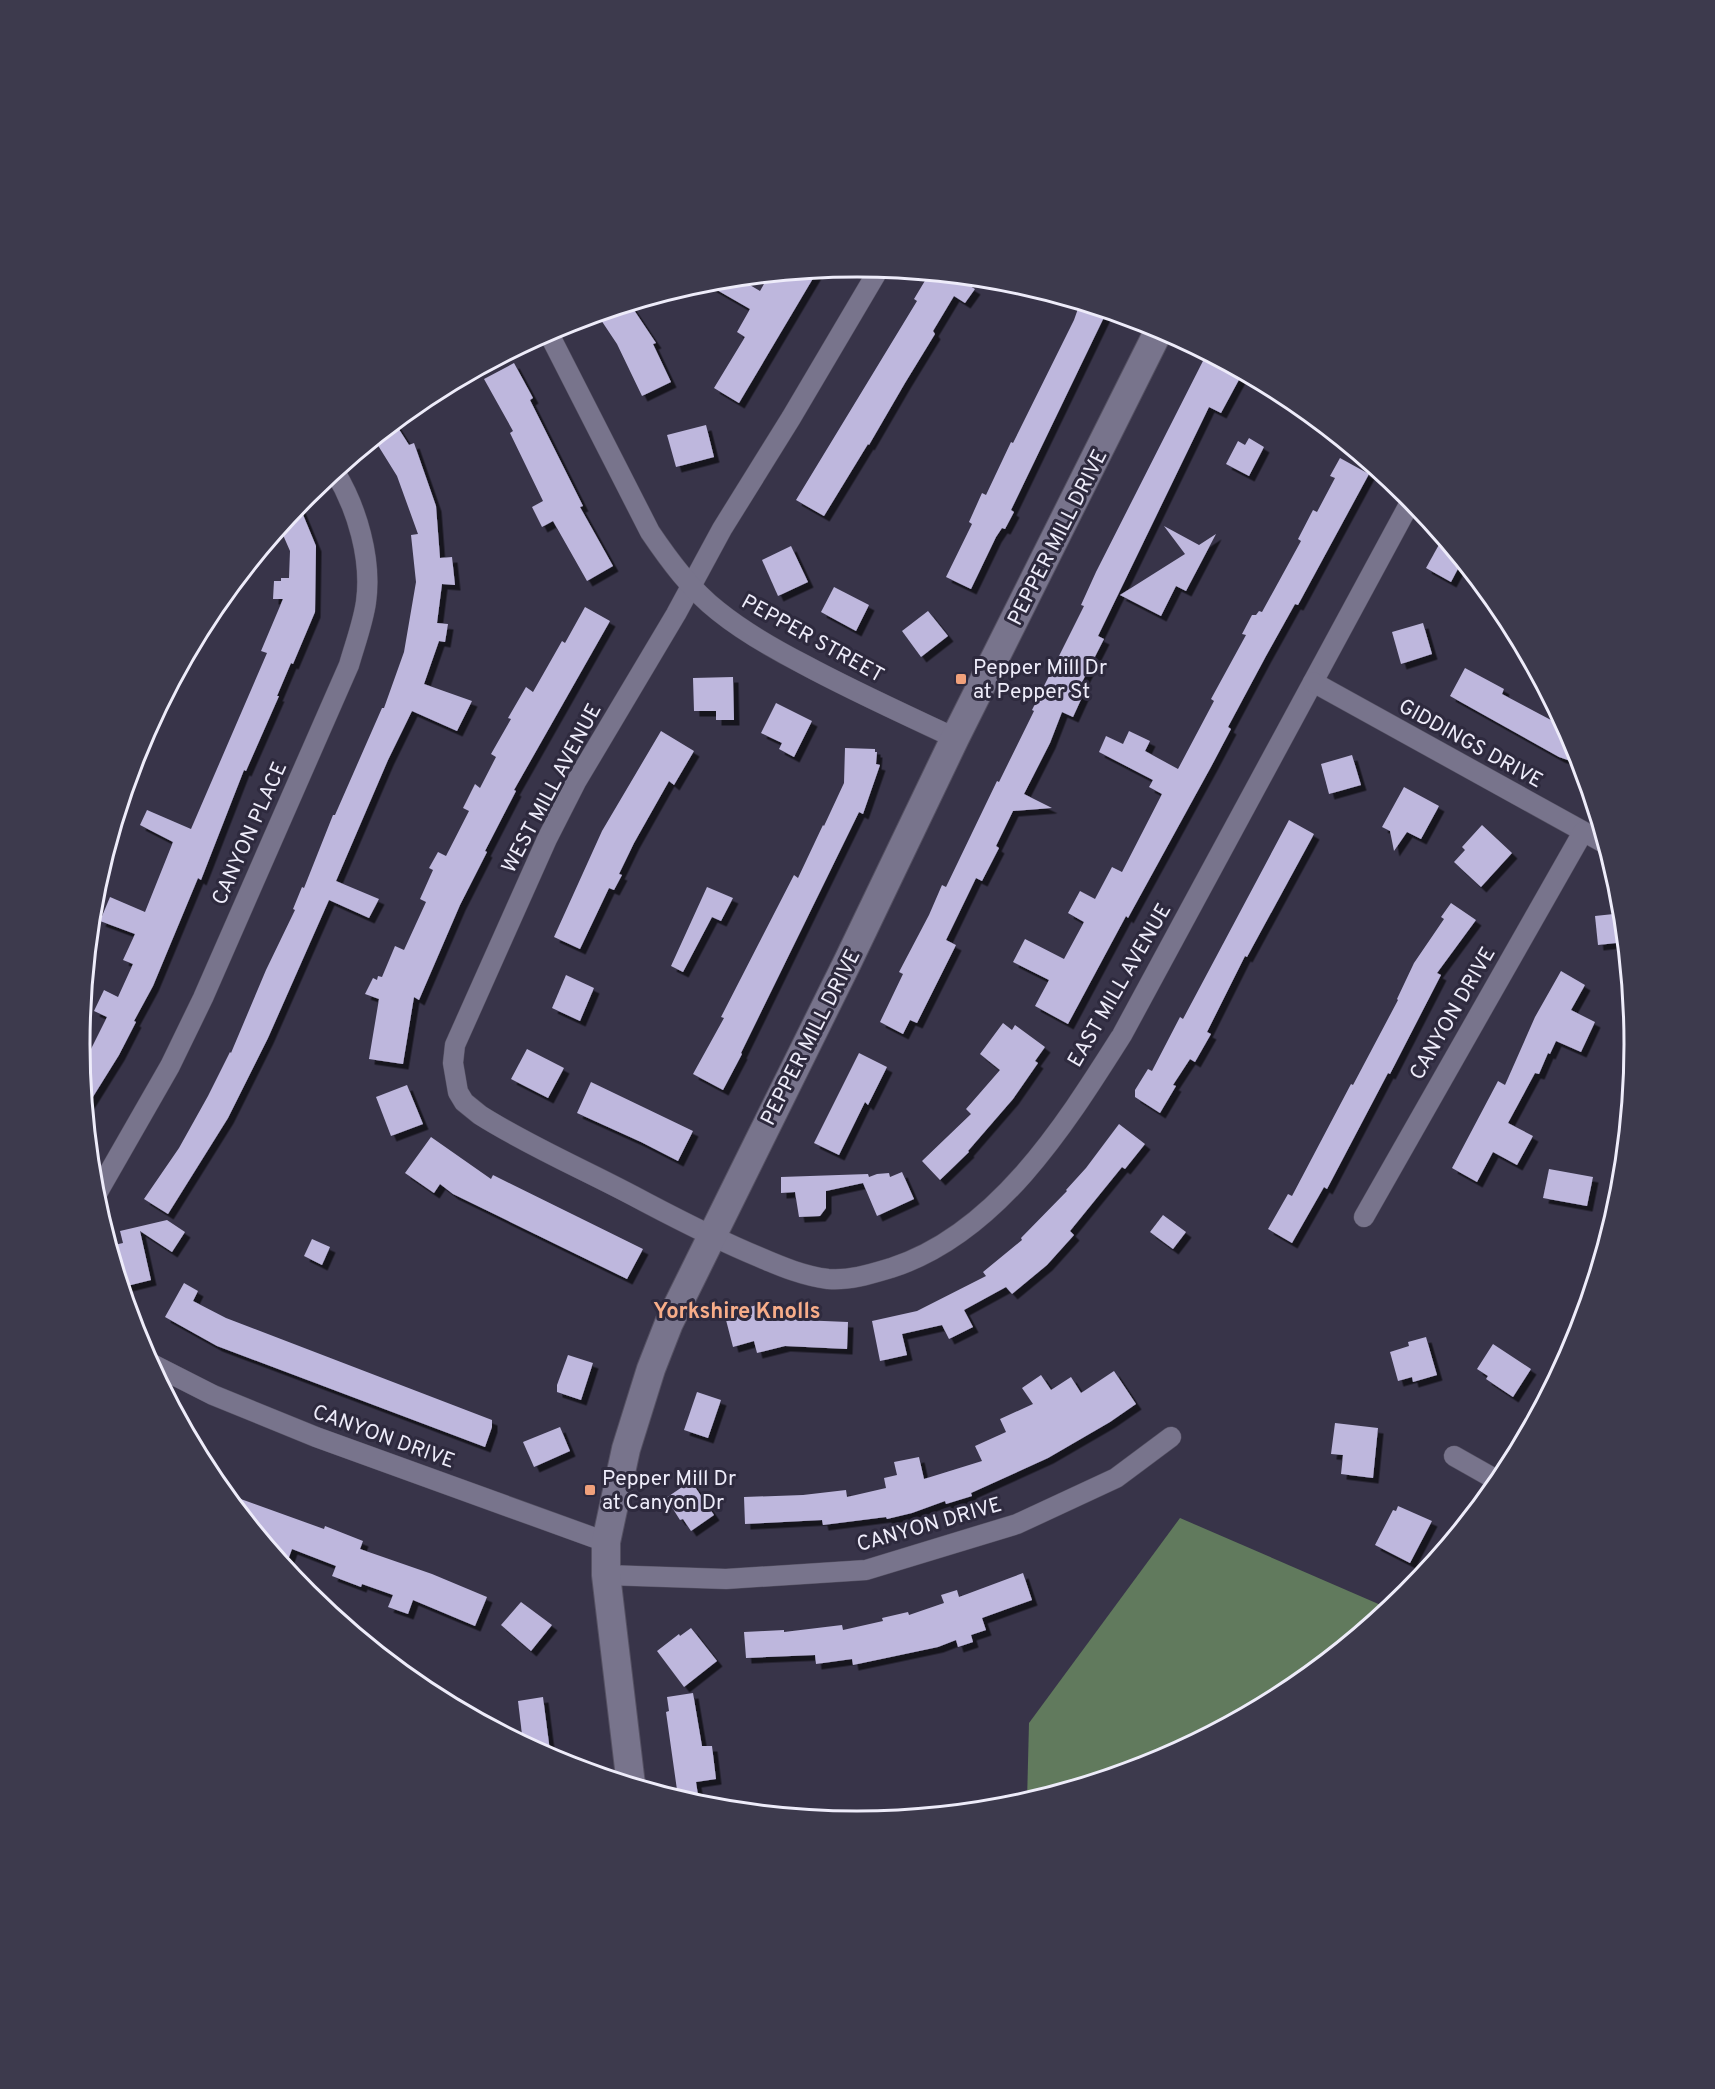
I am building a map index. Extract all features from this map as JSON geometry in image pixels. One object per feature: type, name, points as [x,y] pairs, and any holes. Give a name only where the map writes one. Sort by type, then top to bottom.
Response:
[{"type":"street","name":"WEST MILL AVENUE","points":[[710,1237],[480,1115],[460,1098],[453,1063],[455,1045],[547,839],[576,782],[676,614],[722,529],[874,278]]},
{"type":"street","name":"PEPPER MILL DRIVE","points":[[630,1777],[606,1575],[606,1542],[626,1449],[648,1378],[669,1323],[710,1237],[853,951],[955,738],[1062,529],[1156,337]]},
{"type":"street","name":"PEPPER STREET","points":[[552,340],[650,532],[691,585],[718,612],[785,654],[855,692],[955,738]]},
{"type":"street","name":"CANYON PLACE","points":[[103,1183],[170,1066],[194,1018],[349,665],[363,620],[366,601],[366,569],[360,531],[338,479]]},
{"type":"street","name":"EAST MILL AVENUE","points":[[710,1237],[793,1271],[829,1279],[869,1275],[933,1251],[970,1227],[1015,1184],[1096,1077],[1122,1035],[1407,509]]},
{"type":"street","name":"GIDDINGS DRIVE","points":[[1313,682],[1597,839]]},
{"type":"street","name":"CANYON DRIVE","points":[[1364,1217],[1582,832]]},
{"type":"street","name":"CANYON DRIVE","points":[[162,1369],[213,1395],[316,1437],[606,1542]]},
{"type":"street","name":"CANYON DRIVE","points":[[606,1575],[726,1578],[866,1570],[1017,1524],[1116,1478],[1171,1437]]},
{"type":"street","points":[[1454,1456],[1491,1477]]},
{"type":"green space","points":[[1180,1518],[1381,1605],[1364,1622],[1284,1683],[1197,1733],[1151,1754],[1104,1771],[1027,1792],[1029,1723]]},
{"type":"building","points":[[813,279],[739,403],[714,388],[745,337],[737,332],[750,309],[718,290],[750,285],[760,291],[764,283]]},
{"type":"building","points":[[925,281],[970,286],[975,289],[965,303],[954,296],[933,331],[935,334],[824,516],[796,500],[917,301],[914,299]]},
{"type":"building","points":[[1078,310],[1104,318],[1011,510],[1014,512],[1005,529],[1002,528],[996,537],[971,589],[946,577],[972,524],[969,522],[982,493],[986,495]]},
{"type":"building","points":[[634,311],[656,343],[653,344],[671,382],[642,396],[617,344],[602,321]]},
{"type":"building","points":[[1204,360],[1239,379],[1221,413],[1209,407],[1098,636],[1104,639],[1078,690],[1084,693],[1073,717],[1062,712],[1050,743],[1024,794],[1052,808],[1013,811],[996,846],[999,848],[982,881],[976,878],[946,940],[956,945],[917,1023],[910,1020],[903,1034],[880,1022],[903,974],[899,972],[942,885],[946,887],[1034,711],[1032,710],[1084,606],[1081,605]]},
{"type":"building","points":[[514,363],[533,398],[530,400],[583,506],[580,507],[613,566],[587,581],[553,521],[542,527],[532,507],[543,501],[510,433],[513,431],[484,379]]},
{"type":"building","points":[[706,425],[714,457],[676,467],[667,435]]},
{"type":"building","points":[[399,429],[409,445],[414,443],[436,506],[440,558],[452,557],[455,585],[442,584],[437,623],[448,624],[445,642],[439,641],[424,684],[472,701],[457,731],[412,711],[388,760],[336,881],[379,899],[369,918],[329,900],[268,1038],[228,1118],[168,1214],[144,1199],[179,1148],[231,1053],[266,970],[295,910],[293,909],[302,887],[304,888],[333,815],[335,815],[382,708],[384,708],[404,652],[416,582],[411,535],[418,534],[397,476],[378,446]]},
{"type":"building","points":[[1249,438],[1264,447],[1249,476],[1226,464],[1238,441],[1245,445]]},
{"type":"building","points":[[1340,458],[1369,474],[1298,605],[1295,604],[1266,656],[1228,727],[1231,729],[1212,765],[1068,1024],[1035,1006],[1049,980],[1013,962],[1025,939],[1064,959],[1084,922],[1068,913],[1080,891],[1095,899],[1112,867],[1122,872],[1162,794],[1149,787],[1153,780],[1099,752],[1106,736],[1123,744],[1129,731],[1150,741],[1145,751],[1178,769],[1214,701],[1211,699],[1246,635],[1242,634],[1252,615],[1256,615],[1259,611],[1262,612],[1301,541],[1298,539],[1313,510],[1317,512],[1335,478],[1330,476]]},
{"type":"building","points":[[303,514],[316,546],[315,612],[246,771],[244,770],[201,880],[198,878],[153,986],[119,1055],[92,1098],[90,1050],[107,1017],[94,1011],[104,990],[118,997],[133,964],[123,960],[135,934],[101,921],[101,918],[110,897],[145,912],[173,842],[140,825],[147,810],[191,829],[267,653],[261,651],[283,599],[273,599],[274,581],[289,578],[290,551],[283,535]]},
{"type":"building","points":[[1164,526],[1199,545],[1216,534],[1186,591],[1176,586],[1161,616],[1120,595],[1185,554]]},
{"type":"building","points":[[1440,544],[1459,568],[1451,582],[1426,568]]},
{"type":"building","points":[[791,546],[808,582],[778,596],[762,560]]},
{"type":"building","points":[[834,587],[869,605],[856,631],[821,612]]},
{"type":"building","points":[[585,607],[610,621],[514,790],[516,791],[485,851],[487,852],[460,905],[419,1000],[414,997],[403,1064],[369,1059],[379,999],[365,994],[373,978],[377,980],[378,976],[382,977],[395,946],[404,950],[426,902],[420,899],[433,870],[429,868],[438,852],[446,856],[469,811],[463,808],[475,784],[480,788],[496,757],[491,754],[511,719],[508,718],[526,687],[533,692],[562,641],[565,643]]},
{"type":"building","points":[[928,611],[948,636],[921,657],[902,631]]},
{"type":"building","points":[[1423,623],[1432,654],[1401,664],[1392,632]]},
{"type":"building","points":[[1465,668],[1504,689],[1502,694],[1553,721],[1571,761],[1559,757],[1450,696]]},
{"type":"building","points":[[733,677],[734,720],[716,720],[716,711],[694,711],[693,678]]},
{"type":"building","points":[[776,703],[812,721],[794,757],[779,749],[782,743],[761,733]]},
{"type":"building","points":[[661,731],[694,751],[674,785],[669,781],[634,843],[614,890],[609,888],[580,949],[554,937],[602,831]]},
{"type":"building","points":[[845,748],[875,749],[877,752],[876,764],[880,765],[863,814],[859,812],[723,1090],[693,1074],[724,1018],[721,1017],[794,875],[798,878],[824,826],[844,783]]},
{"type":"building","points":[[1352,755],[1361,785],[1329,794],[1321,764]]},
{"type":"building","points":[[1404,787],[1439,806],[1421,839],[1407,832],[1394,851],[1390,831],[1382,827]]},
{"type":"building","points":[[1289,820],[1314,834],[1247,957],[1245,956],[1207,1032],[1211,1034],[1195,1062],[1190,1059],[1173,1085],[1176,1086],[1160,1113],[1135,1097],[1135,1090],[1148,1069],[1152,1071],[1180,1017],[1183,1019]]},
{"type":"building","points":[[1482,825],[1512,853],[1481,887],[1454,862],[1465,850],[1462,847]]},
{"type":"building","points":[[707,887],[733,898],[721,921],[712,917],[683,972],[671,966]]},
{"type":"building","points":[[1451,903],[1476,920],[1437,973],[1441,975],[1390,1074],[1388,1073],[1327,1189],[1324,1187],[1292,1243],[1268,1229],[1288,1194],[1292,1196],[1398,1000],[1414,963],[1444,919],[1441,917]]},
{"type":"building","points":[[1613,914],[1618,943],[1598,945],[1595,916]]},
{"type":"building","points":[[1561,971],[1585,985],[1571,1010],[1595,1022],[1581,1052],[1556,1041],[1539,1074],[1535,1073],[1508,1123],[1533,1136],[1517,1165],[1493,1152],[1477,1182],[1452,1168],[1498,1081],[1505,1085],[1535,1017]]},
{"type":"building","points":[[566,975],[594,988],[580,1021],[552,1008]]},
{"type":"building","points":[[1003,1023],[1012,1030],[1015,1025],[1045,1047],[1035,1061],[1038,1063],[1013,1099],[969,1152],[940,1180],[922,1161],[971,1114],[966,1109],[1000,1070],[980,1054]]},
{"type":"building","points":[[527,1049],[564,1068],[548,1098],[511,1079]]},
{"type":"building","points":[[859,1053],[887,1067],[868,1105],[865,1102],[839,1155],[814,1143]]},
{"type":"building","points":[[591,1082],[693,1131],[678,1161],[577,1113]]},
{"type":"building","points":[[407,1085],[423,1124],[391,1136],[376,1097]]},
{"type":"building","points":[[1119,1124],[1145,1144],[1125,1169],[1122,1167],[1070,1231],[1074,1235],[1047,1265],[1012,1294],[1006,1287],[964,1310],[973,1327],[949,1339],[942,1325],[902,1334],[907,1355],[880,1361],[872,1321],[917,1311],[986,1276],[983,1272],[1022,1240],[1021,1238],[1067,1191]]},
{"type":"building","points":[[431,1137],[491,1179],[493,1175],[643,1249],[627,1279],[453,1194],[440,1184],[434,1193],[405,1173]]},
{"type":"building","points":[[1549,1169],[1593,1177],[1587,1206],[1543,1198]]},
{"type":"building","points":[[902,1172],[914,1199],[877,1216],[863,1183],[826,1191],[826,1208],[820,1216],[799,1217],[795,1192],[781,1193],[781,1177],[868,1174],[869,1177],[889,1173],[890,1177]]},
{"type":"building","points":[[1163,1215],[1186,1232],[1173,1249],[1150,1232]]},
{"type":"building","points":[[167,1220],[185,1232],[172,1252],[140,1231],[151,1280],[129,1285],[116,1244],[123,1243],[120,1231]]},
{"type":"building","points":[[312,1239],[330,1247],[322,1265],[304,1256]]},
{"type":"building","points":[[184,1283],[198,1291],[193,1301],[226,1318],[492,1420],[485,1447],[217,1346],[165,1317]]},
{"type":"building","points":[[764,1303],[767,1314],[800,1320],[848,1322],[847,1349],[785,1346],[757,1353],[754,1341],[733,1347],[726,1320],[740,1316],[739,1310]]},
{"type":"building","points":[[1426,1337],[1437,1375],[1413,1382],[1412,1377],[1398,1381],[1390,1352],[1409,1346],[1408,1342]]},
{"type":"building","points":[[1493,1344],[1531,1369],[1513,1397],[1486,1379],[1488,1376],[1477,1369]]},
{"type":"building","points":[[568,1355],[593,1363],[581,1400],[557,1392],[557,1385]]},
{"type":"building","points":[[1114,1371],[1136,1404],[1048,1458],[971,1493],[972,1496],[946,1504],[945,1501],[887,1519],[886,1517],[823,1525],[822,1520],[745,1524],[744,1497],[803,1495],[846,1490],[847,1497],[886,1488],[884,1478],[897,1475],[894,1462],[919,1457],[924,1479],[982,1461],[975,1446],[1006,1432],[1000,1419],[1033,1404],[1022,1388],[1041,1375],[1051,1390],[1071,1377],[1081,1393]]},
{"type":"building","points":[[697,1392],[721,1400],[708,1438],[684,1430]]},
{"type":"building","points":[[1335,1423],[1378,1428],[1373,1478],[1341,1474],[1343,1455],[1331,1454]]},
{"type":"building","points":[[560,1427],[570,1451],[534,1467],[523,1442]]},
{"type":"building","points":[[691,1481],[714,1515],[691,1531],[683,1519],[680,1520],[666,1498]]},
{"type":"building","points":[[239,1498],[324,1529],[325,1526],[363,1541],[360,1549],[432,1574],[487,1597],[475,1626],[413,1600],[408,1614],[388,1607],[393,1595],[362,1584],[361,1587],[332,1576],[336,1566],[292,1549],[288,1559]]},
{"type":"building","points":[[1398,1506],[1432,1521],[1410,1563],[1375,1545],[1393,1510],[1396,1511]]},
{"type":"building","points":[[1023,1573],[1032,1600],[982,1618],[986,1630],[971,1635],[973,1642],[958,1647],[956,1640],[938,1647],[853,1665],[852,1659],[816,1664],[815,1655],[746,1658],[744,1632],[784,1630],[784,1632],[842,1625],[843,1630],[883,1621],[882,1618],[908,1612],[909,1615],[944,1603],[941,1595],[957,1590],[959,1597]]},
{"type":"building","points":[[521,1602],[552,1625],[531,1651],[501,1625]]},
{"type":"building","points":[[691,1628],[717,1661],[684,1687],[657,1651]]},
{"type":"building","points":[[693,1693],[702,1746],[712,1746],[716,1779],[696,1782],[698,1795],[677,1790],[666,1712],[669,1711],[667,1697]]},
{"type":"building","points":[[543,1697],[550,1747],[522,1735],[518,1701]]},
{"type":"place","name":"Pepper Mill Dr at Pepper St","points":[[961,679]]},
{"type":"place","name":"Pepper Mill Dr at Canyon Dr","points":[[590,1490]]},
{"type":"district","name":"Yorkshire Knolls","points":[[737,1310]]}]
